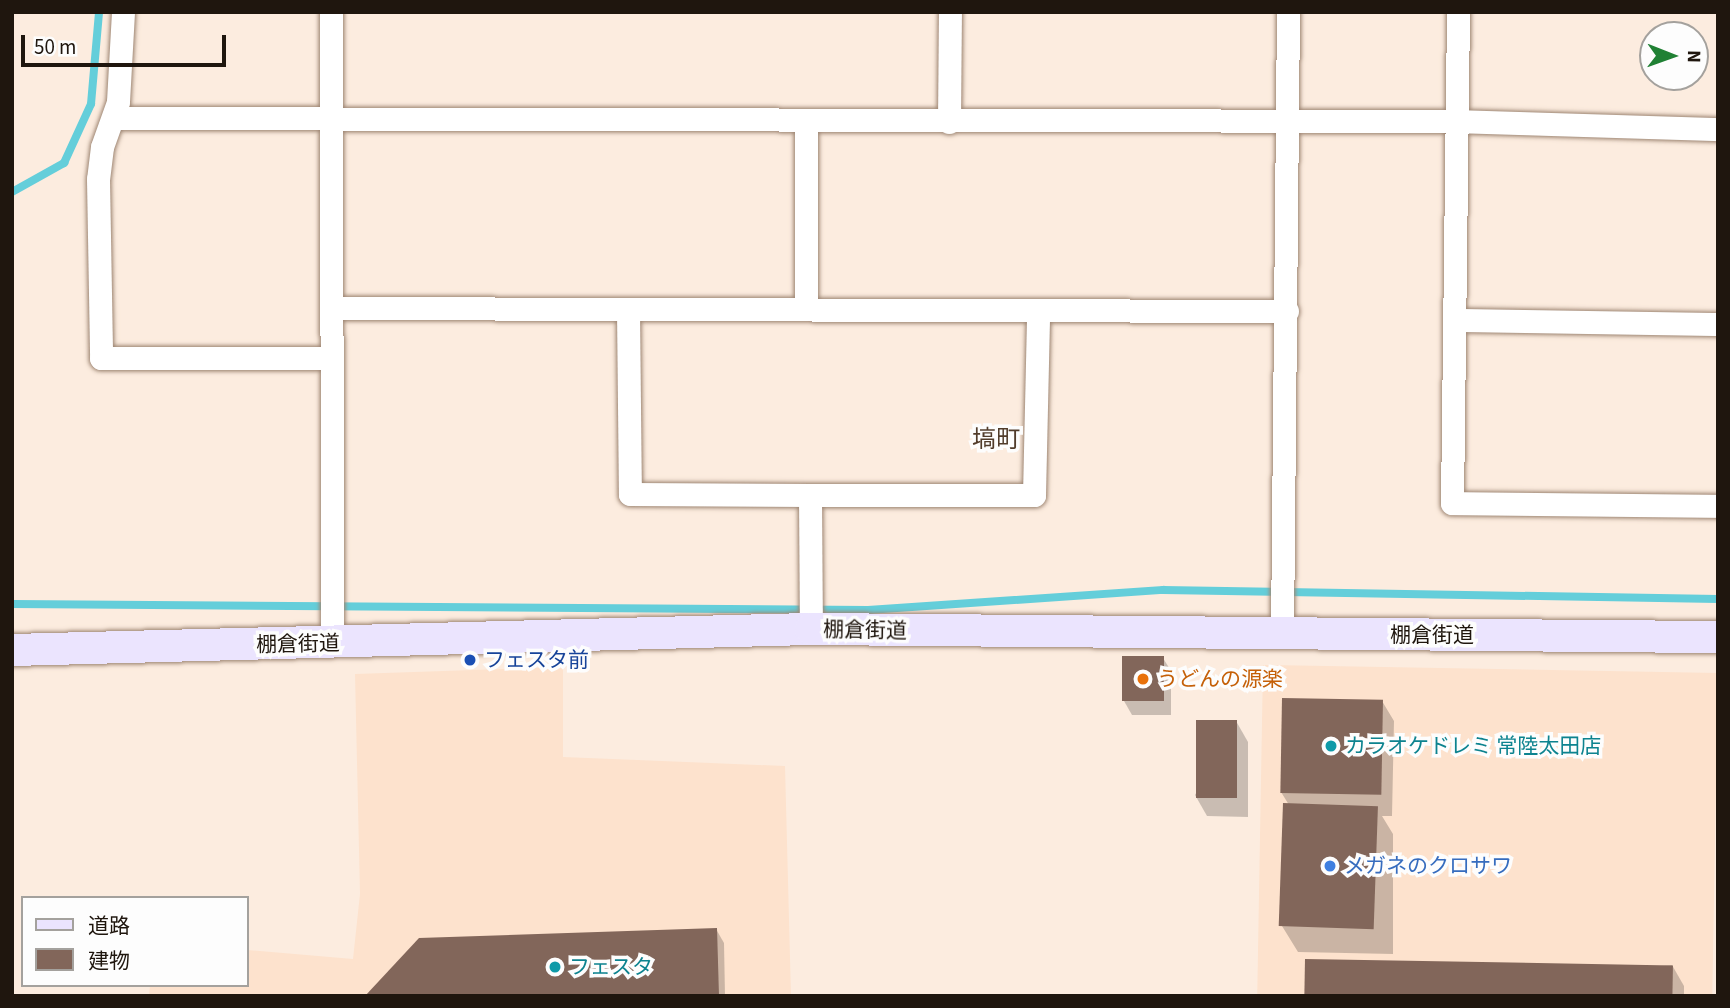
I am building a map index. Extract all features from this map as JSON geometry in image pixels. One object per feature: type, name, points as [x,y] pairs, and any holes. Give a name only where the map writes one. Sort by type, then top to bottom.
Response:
[{"type":"street","points":[[123,12],[114,118],[102,147],[98,179],[101,358],[332,358]]},
{"type":"street","points":[[331,12],[332,643]]},
{"type":"street","points":[[949,122],[950,12]]},
{"type":"street","points":[[1282,634],[1288,12]]},
{"type":"street","points":[[1458,12],[1457,320],[1452,503],[1718,506]]},
{"type":"street","points":[[114,118],[1287,124],[1457,121],[1718,129]]},
{"type":"street","points":[[806,122],[806,309]]},
{"type":"street","points":[[332,308],[1287,311]]},
{"type":"street","points":[[628,310],[630,494],[810,495],[1034,495],[1038,312]]},
{"type":"street","points":[[1457,320],[1718,324]]},
{"type":"street","points":[[810,495],[811,629]]},
{"type":"street","name":"棚倉街道","points":[[12,650],[811,629],[1718,637]]},
{"type":"shaded area","points":[[1263,665],[1718,673],[1712,996],[1257,996]]},
{"type":"shaded area","points":[[563,667],[563,757],[785,766],[791,996],[149,996],[150,987],[248,987],[248,950],[353,959],[360,894],[355,674]]},
{"type":"building","name":"うどんの源楽","points":[[1122,656],[1164,656],[1164,701],[1122,701]]},
{"type":"building","name":"カラオケドレミ 常陸太田店","points":[[1282,698],[1383,700],[1381,795],[1280,793]]},
{"type":"building","points":[[1196,720],[1237,720],[1237,798],[1196,798]]},
{"type":"building","name":"メガネのクロサワ","points":[[1283,803],[1378,806],[1374,929],[1279,926]]},
{"type":"building","name":"フェスタ","points":[[717,928],[719,996],[365,996],[419,938]]},
{"type":"building","points":[[1305,959],[1673,965],[1672,996],[1304,996]]},
{"type":"waterway","points":[[12,192],[64,163],[91,104],[99,12]]},
{"type":"waterway","points":[[12,604],[868,610],[1163,590],[1718,599]]},
{"type":"place","name":"フェスタ前","points":[[470,660]]},
{"type":"place","name":"うどんの源楽","points":[[1143,679]]},
{"type":"place","name":"カラオケドレミ 常陸太田店","points":[[1331,746]]},
{"type":"place","name":"メガネのクロサワ","points":[[1330,866]]},
{"type":"place","name":"フェスタ","points":[[555,967]]},
{"type":"district","name":"塙町","points":[[996,440]]}]
